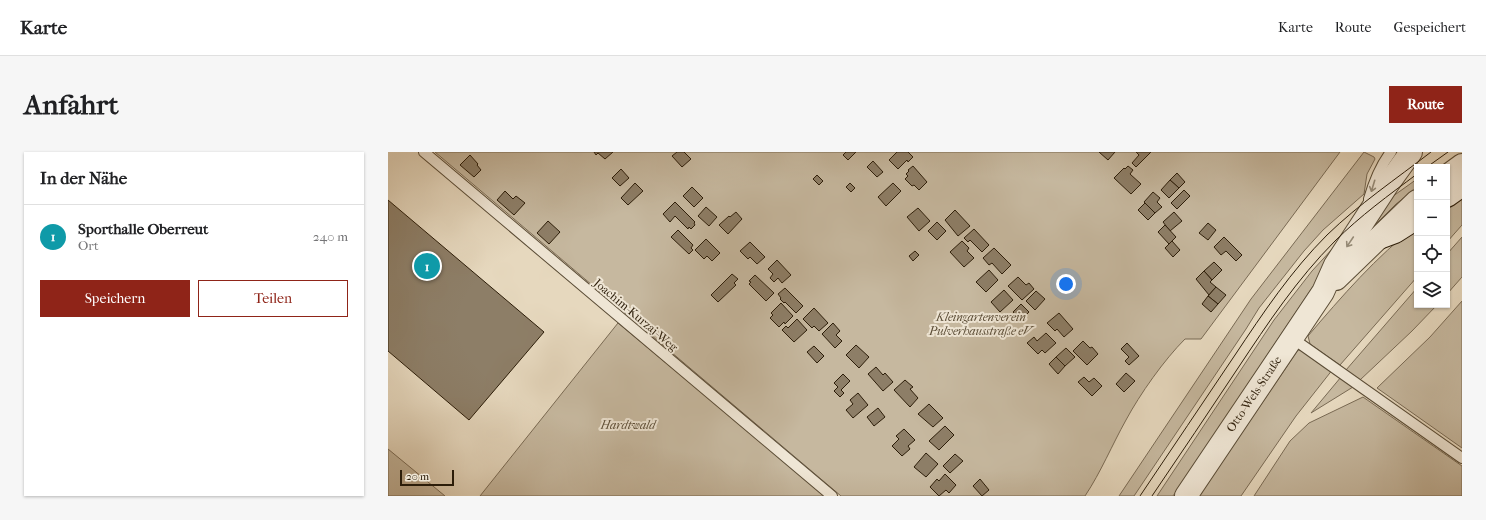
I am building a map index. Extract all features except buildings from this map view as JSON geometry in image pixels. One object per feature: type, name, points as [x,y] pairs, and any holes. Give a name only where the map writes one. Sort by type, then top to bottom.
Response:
[{"type":"street","name":"Otto-Wels-Straße","points":[[1186,496],[1292,338],[1322,292],[1335,265],[1388,184],[1411,152]]},
{"type":"street","points":[[1450,174],[1462,165]]},
{"type":"street","points":[[1450,194],[1462,185]]},
{"type":"street","name":"Otto-Wels-Straße","points":[[1322,292],[1414,204]]},
{"type":"street","points":[[1379,238],[1395,232],[1414,220]]},
{"type":"lane","name":"Joachim-Kurzaj-Weg","points":[[424,152],[832,496]]},
{"type":"lane","points":[[1362,225],[1376,178],[1391,152]]},
{"type":"lane","points":[[1292,338],[1462,458]]},
{"type":"green space","name":"Kleingartenverein Pulverhausstraße eV","points":[[435,152],[1340,152],[1201,339],[1185,339],[1145,388],[1085,496],[841,496]]},
{"type":"green space","points":[[1364,152],[1375,159],[1367,174],[1364,194],[1323,230],[1304,251],[1259,308],[1134,496],[1119,496],[1251,299]]},
{"type":"green space","points":[[1414,181],[1414,190],[1396,204],[1368,232],[1382,204]]},
{"type":"green space","points":[[1462,190],[1462,225],[1450,239],[1450,200]]},
{"type":"green space","points":[[1414,227],[1414,280],[1340,365],[1310,344],[1308,336],[1373,264]]},
{"type":"green space","points":[[1462,237],[1462,277],[1450,291],[1450,272],[1450,251]]},
{"type":"green space","points":[[1334,247],[1322,273],[1173,496],[1157,496],[1274,320],[1312,271]]},
{"type":"green space","points":[[1414,291],[1414,308],[1434,308],[1360,380],[1346,370]]},
{"type":"green space","points":[[1462,301],[1462,448],[1377,388],[1430,337]]},
{"type":"green space","name":"Hardtwald","points":[[618,323],[826,496],[480,496]]},
{"type":"green space","points":[[1298,350],[1303,350],[1333,369],[1296,416],[1241,496],[1199,496]]},
{"type":"green space","points":[[1341,377],[1353,387],[1311,413]]},
{"type":"green space","points":[[1363,397],[1462,466],[1462,496],[1254,496],[1290,441],[1309,423]]},
{"type":"green space","points":[[388,449],[445,496],[388,496]]},
{"type":"tram line","points":[[1140,496],[1256,324],[1301,263],[1339,224],[1431,152]]},
{"type":"tram line","points":[[1431,164],[1448,152]]},
{"type":"tram line","points":[[1152,496],[1272,318],[1308,271],[1335,241],[1354,223],[1414,176]]},
{"type":"place","name":"Sporthalle Oberreut","points":[[427,266]]}]
